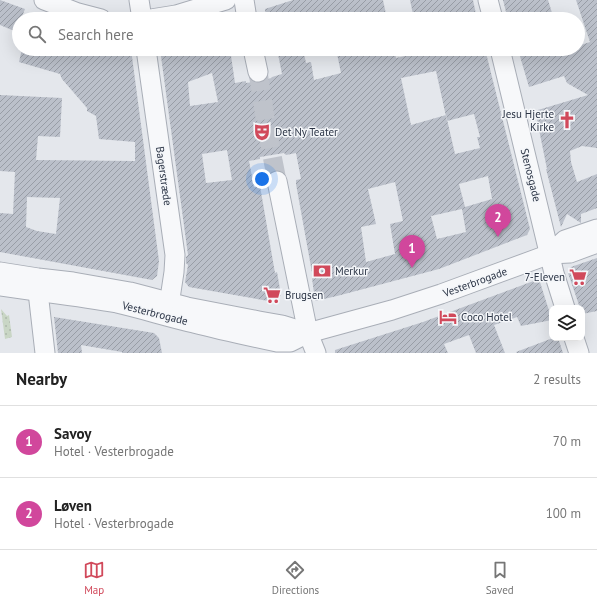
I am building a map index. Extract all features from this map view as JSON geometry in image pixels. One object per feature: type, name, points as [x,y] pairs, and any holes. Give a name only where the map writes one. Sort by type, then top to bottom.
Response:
[{"type":"street","points":[[44,0],[75,12]]},
{"type":"street","points":[[139,0],[141,12]]},
{"type":"street","points":[[186,12],[226,0]]},
{"type":"street","points":[[244,0],[246,12]]},
{"type":"street","points":[[488,0],[491,12]]},
{"type":"street","name":"Bagerstræde","points":[[147,56],[175,254],[174,311]]},
{"type":"street","points":[[255,56],[258,72]]},
{"type":"street","name":"Stenosgade","points":[[502,56],[554,273],[563,305]]},
{"type":"street","points":[[277,181],[308,333],[316,353]]},
{"type":"street","name":"Vesterbrogade","points":[[550,254],[565,240],[597,229]]},
{"type":"street","name":"Vesterbrogade","points":[[0,272],[38,285],[58,294],[149,310],[174,311],[277,342],[290,342],[308,333],[406,306],[550,254],[570,253],[597,243]]},
{"type":"street","points":[[38,285],[45,353]]},
{"type":"street","name":"Vesterbrogade","points":[[0,286],[38,285]]},
{"type":"street","points":[[575,341],[579,353]]},
{"type":"green space","points":[[1,309],[7,316],[9,315],[12,337],[5,339]]},
{"type":"building","points":[[0,0],[25,9],[24,12],[12,12],[12,30],[0,25]]},
{"type":"building","points":[[293,0],[383,0],[386,12],[265,12],[265,9]]},
{"type":"building","points":[[410,0],[473,0],[476,12],[413,12]]},
{"type":"building","points":[[503,0],[548,0],[552,12],[506,12]]},
{"type":"building","points":[[576,0],[597,0],[597,148],[582,146],[570,151],[571,162],[577,182],[597,174],[597,208],[581,214],[581,223],[567,214],[561,227],[546,169],[536,115],[538,110],[588,95],[567,83],[564,76],[529,87],[520,56],[585,56],[585,44],[590,42],[585,27],[585,12],[580,12]]},
{"type":"building","points":[[20,56],[132,56],[159,261],[157,276],[152,280],[0,252],[0,213],[13,214],[15,172],[0,171],[0,95],[62,98],[60,137],[38,136],[36,160],[135,161],[135,142],[99,139],[96,116],[87,111],[87,108],[62,79],[60,74],[19,62]],"holes":[[[27,197],[60,198],[56,234],[37,231],[26,227]]]},
{"type":"building","points":[[161,56],[231,56],[235,83],[246,81],[246,83],[260,83],[282,74],[278,56],[304,56],[306,63],[311,62],[314,80],[341,73],[337,56],[396,56],[396,58],[405,56],[487,56],[530,229],[527,235],[439,269],[315,301],[313,278],[296,184],[296,180],[301,179],[296,153],[286,155],[284,153],[260,157],[260,159],[249,161],[254,187],[260,186],[275,273],[277,272],[281,295],[279,299],[274,302],[189,287],[185,282],[188,265],[186,263],[186,257],[188,255]],"holes":[[[436,71],[446,115],[411,125],[401,78]],[[212,73],[218,102],[190,106],[188,82]],[[474,114],[480,137],[477,137],[480,148],[455,154],[447,121]],[[227,150],[232,180],[206,183],[202,154]],[[488,176],[492,199],[465,207],[459,184]],[[395,182],[403,221],[390,224],[395,254],[366,262],[361,227],[376,224],[368,189]],[[462,209],[466,232],[437,239],[431,216]]]},
{"type":"building","points":[[597,258],[597,311],[585,313],[585,305],[579,305],[568,273],[571,267]]},
{"type":"building","points":[[539,279],[549,311],[549,321],[521,326],[517,317],[494,325],[505,353],[476,353],[469,335],[444,344],[448,353],[335,353],[335,350],[423,322]]},
{"type":"building","points":[[54,317],[154,333],[159,338],[162,353],[122,353],[81,345],[82,353],[58,353]]},
{"type":"building","points":[[549,340],[549,341],[559,341],[563,353],[517,353],[516,352]]},
{"type":"tunnel","points":[[258,72],[277,181]]},
{"type":"place","name":"Jesu Hjerte Kirke","points":[[567,120]]},
{"type":"place","name":"Det Ny Teater","points":[[262,132]]},
{"type":"place","name":"Løven","points":[[498,237]]},
{"type":"place","name":"Savoy","points":[[412,268]]},
{"type":"place","name":"Merkur","points":[[322,271]]},
{"type":"place","name":"7-Eleven","points":[[578,277]]},
{"type":"place","name":"Brugsen","points":[[272,295]]},
{"type":"place","name":"Coco Hotel","points":[[448,317]]}]
